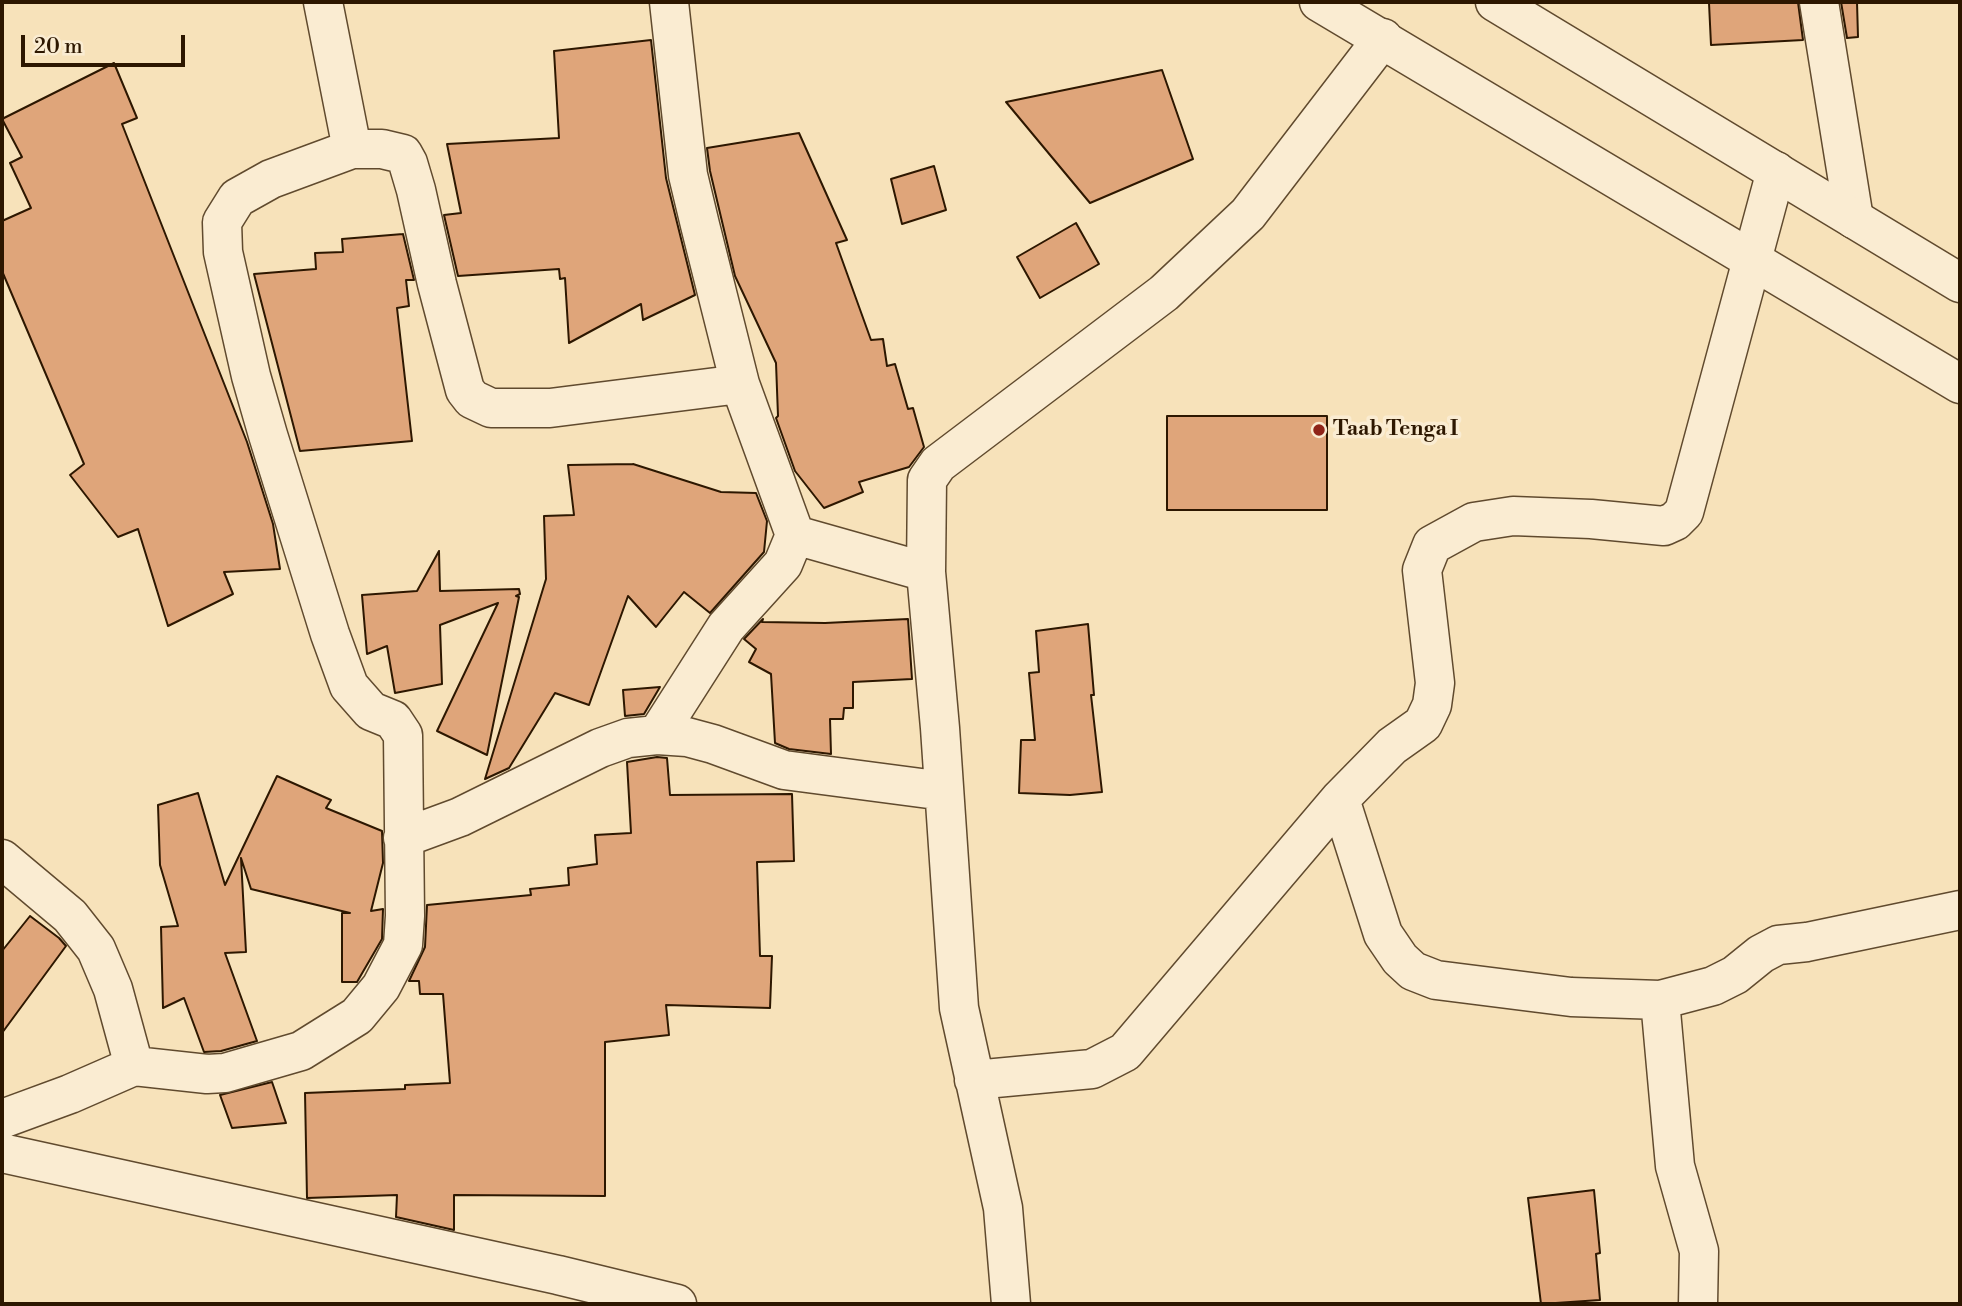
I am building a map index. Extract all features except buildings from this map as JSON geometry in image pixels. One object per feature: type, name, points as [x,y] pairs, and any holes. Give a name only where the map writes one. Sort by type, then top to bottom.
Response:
[{"type":"street","points":[[323,2],[352,149]]},
{"type":"street","points":[[657,735],[726,627],[782,565],[795,535],[740,384],[688,175],[670,2]]},
{"type":"street","points":[[1320,2],[1960,384]]},
{"type":"street","points":[[1496,2],[1960,283]]},
{"type":"street","points":[[1819,2],[1854,219]]},
{"type":"street","points":[[1011,1304],[1003,1208],[959,1008],[926,572],[927,480],[938,464],[1164,293],[1208,254],[1248,214],[1383,38]]},
{"type":"street","points":[[2,1119],[70,1094],[134,1066],[207,1074],[240,1070],[301,1051],[357,1016],[381,987],[403,945],[403,735],[393,720],[371,711],[349,686],[330,634],[251,376],[223,252],[222,222],[237,198],[271,178],[352,149],[382,149],[402,154],[408,163],[465,390],[472,399],[491,408],[551,408],[740,384]]},
{"type":"street","points":[[974,1080],[1093,1069],[1125,1052],[1340,799],[1392,746],[1423,724],[1432,705],[1435,683],[1422,570],[1432,545],[1474,522],[1513,516],[1591,519],[1664,526],[1675,521],[1684,512],[1776,171]]},
{"type":"street","points":[[795,535],[926,572]]},
{"type":"street","points":[[403,838],[460,817],[600,748],[628,738],[657,735],[687,737],[713,744],[784,770],[944,791]]},
{"type":"street","points":[[1340,799],[1383,934],[1400,959],[1413,971],[1436,980],[1558,995],[1660,1000],[1713,986],[1735,975],[1778,945],[1807,942],[1960,910]]},
{"type":"street","points":[[2,859],[70,916],[96,949],[113,989],[134,1066]]},
{"type":"street","points":[[1660,1000],[1675,1166],[1699,1251],[1698,1304]]},
{"type":"street","points":[[2,1153],[559,1289],[677,1304]]},
{"type":"place","name":"Taab Tenga I","points":[[1319,430]]}]
